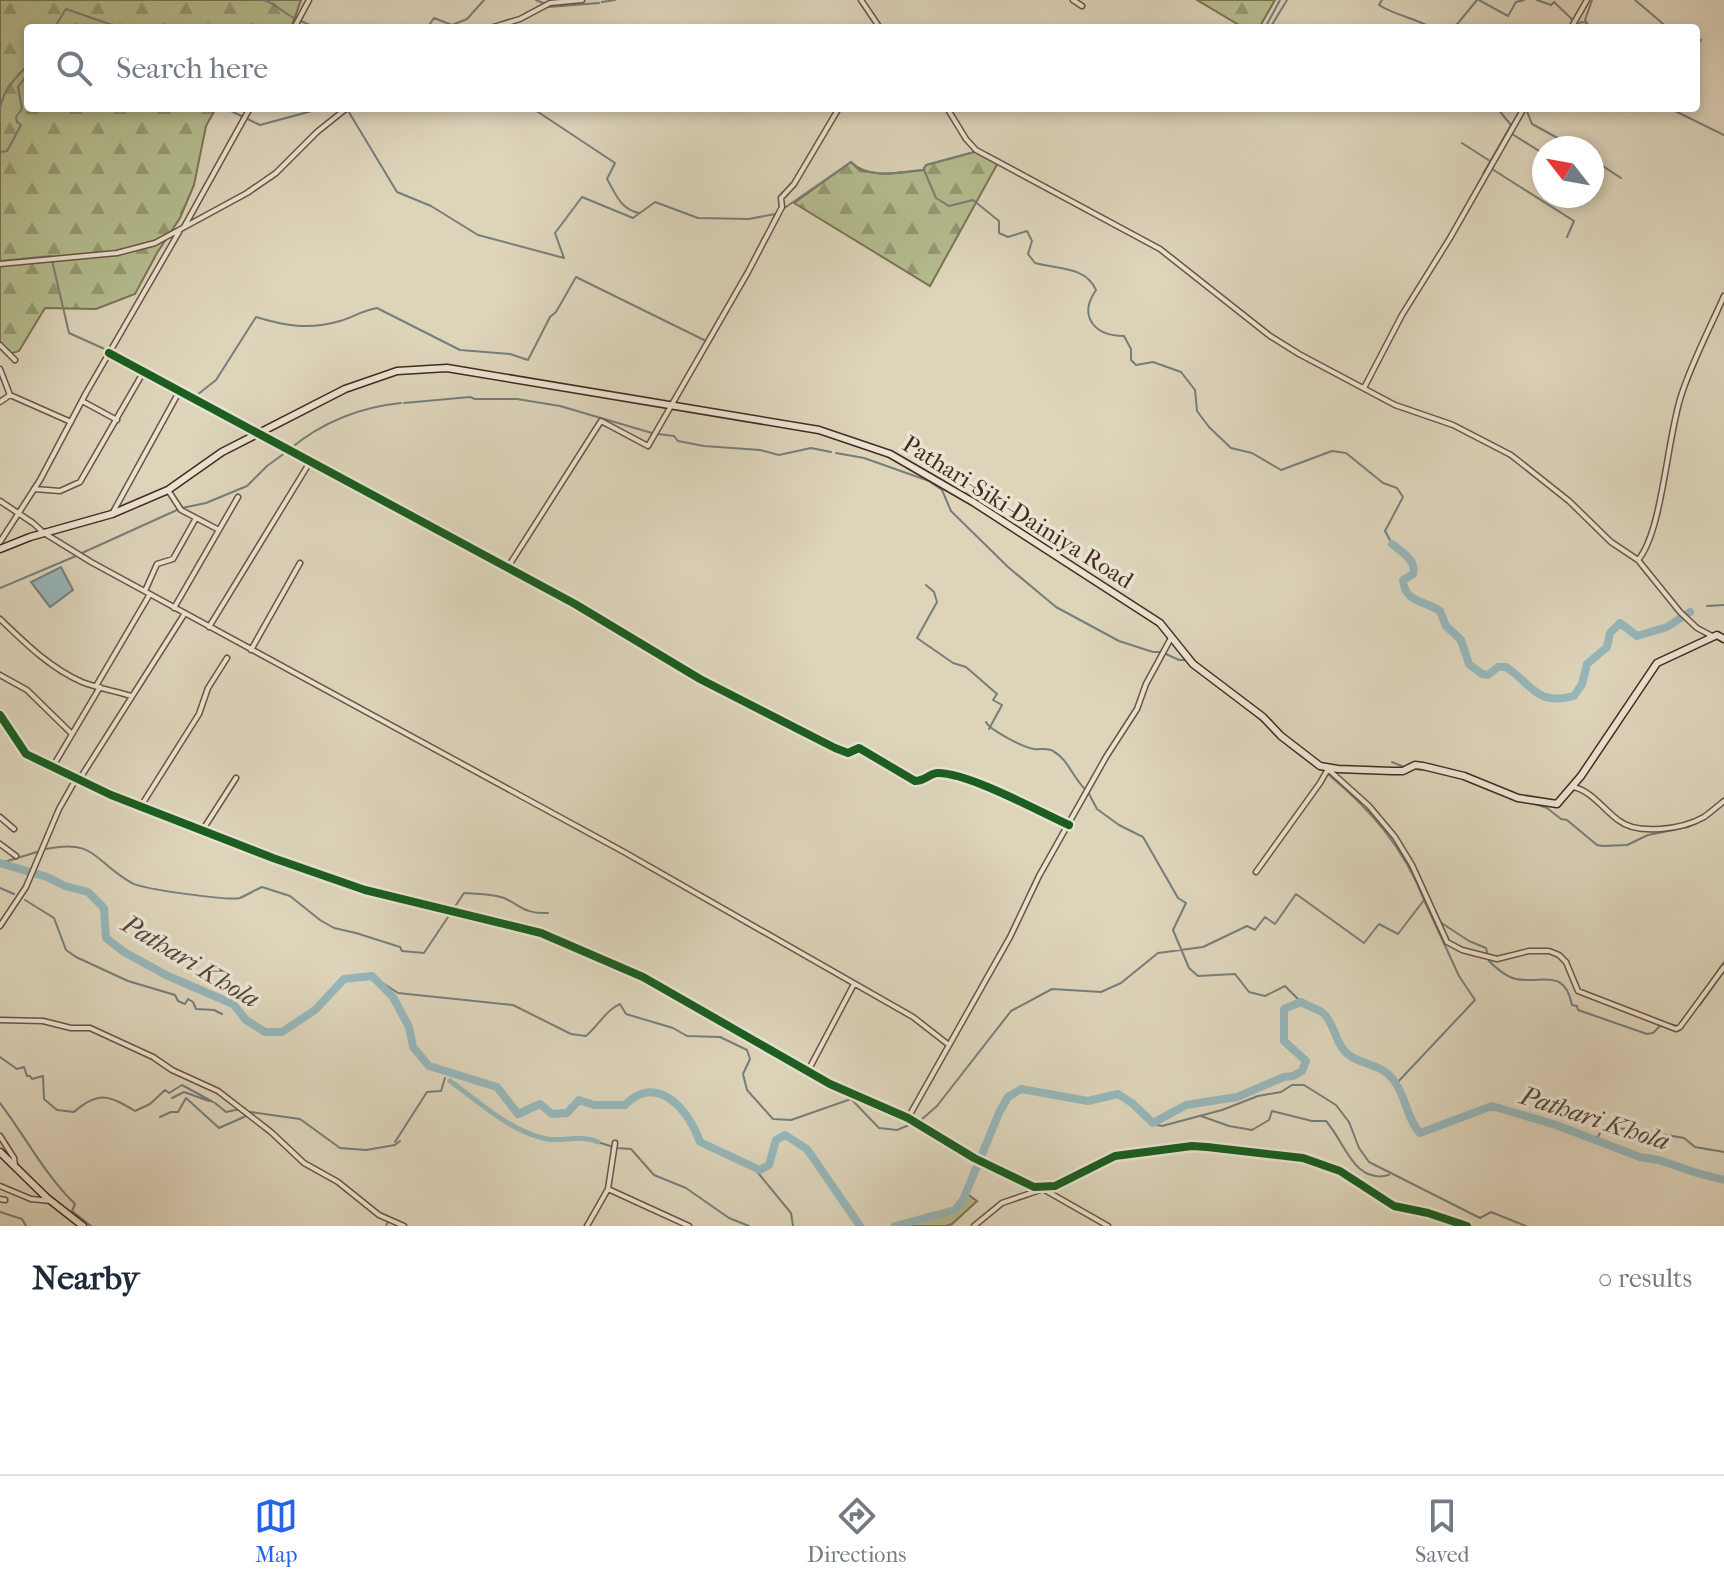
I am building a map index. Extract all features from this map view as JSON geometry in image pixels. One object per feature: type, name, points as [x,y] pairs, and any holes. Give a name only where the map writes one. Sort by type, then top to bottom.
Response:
[{"type":"main road","name":"Pathari-Siki-Dainiya Road","points":[[0,549],[112,514],[168,490],[222,452],[362,382],[397,371],[447,368],[819,430],[890,454],[973,502],[1160,623],[1193,664],[1263,717],[1294,746],[1328,769]]},
{"type":"main road","points":[[1328,769],[1403,771],[1415,765],[1423,766],[1464,776],[1518,798],[1551,805],[1561,801],[1572,787],[1657,663],[1717,635],[1724,639]]},
{"type":"main road","points":[[0,1152],[72,1223],[83,1226]]},
{"type":"street","points":[[296,24],[309,0]]},
{"type":"street","points":[[503,24],[550,3],[582,0]]},
{"type":"street","points":[[861,0],[877,24]]},
{"type":"street","points":[[1073,0],[1082,6]]},
{"type":"street","points":[[1573,24],[1587,0]]},
{"type":"street","points":[[0,542],[34,489],[248,112]]},
{"type":"street","points":[[0,264],[117,253],[155,243],[276,173],[342,112]]},
{"type":"street","points":[[508,567],[601,421],[648,446],[761,248],[782,207],[781,198],[794,184],[837,112]]},
{"type":"street","points":[[949,112],[976,150],[1160,249],[1270,336],[1299,354],[1365,386],[1395,405],[1453,425],[1511,455],[1569,501],[1611,542],[1638,560],[1680,612],[1697,628],[1714,637]]},
{"type":"street","points":[[1365,386],[1402,315],[1522,112]]},
{"type":"street","points":[[1638,560],[1653,529],[1681,394],[1724,296]]},
{"type":"street","points":[[0,345],[15,360]]},
{"type":"street","points":[[109,353],[508,567],[700,679],[835,748],[848,753],[859,748],[915,781],[939,773],[977,783],[1069,825]]},
{"type":"street","points":[[0,369],[10,395],[71,422]]},
{"type":"street","points":[[34,489],[60,491],[80,482],[144,371]]},
{"type":"street","points":[[112,514],[180,390]]},
{"type":"street","points":[[0,402],[10,395]]},
{"type":"street","points":[[82,401],[117,420]]},
{"type":"street","points":[[209,627],[310,461]]},
{"type":"street","points":[[168,490],[181,510],[219,530]]},
{"type":"street","points":[[174,608],[238,497]]},
{"type":"street","points":[[0,501],[44,533],[147,593],[624,852],[913,1017],[949,1045]]},
{"type":"street","points":[[52,768],[147,593],[157,564],[173,559],[196,518]]},
{"type":"street","points":[[251,650],[300,563]]},
{"type":"street","points":[[0,926],[26,887],[59,809],[185,613]]},
{"type":"street","points":[[0,619],[33,651],[72,677],[131,696]]},
{"type":"street","points":[[908,1118],[1010,937],[1039,876],[1137,709],[1146,684],[1171,638]]},
{"type":"street","points":[[141,806],[199,714],[208,688],[227,658]]},
{"type":"street","points":[[0,675],[35,697],[71,733]]},
{"type":"street","points":[[0,715],[26,754],[52,768],[202,831],[365,890],[541,933],[643,977],[830,1084],[908,1118],[974,1158],[1043,1189],[1108,1226]]},
{"type":"street","points":[[1256,872],[1328,769],[1369,806],[1395,837],[1420,882],[1447,942],[1462,950],[1497,959],[1529,951],[1549,951],[1566,962],[1578,991],[1676,1029],[1724,967]]},
{"type":"street","points":[[202,831],[236,778]]},
{"type":"street","points":[[1572,787],[1583,790],[1623,824],[1638,828],[1694,821],[1703,818],[1724,801]]},
{"type":"street","points":[[0,817],[14,829]]},
{"type":"street","points":[[0,844],[16,856]]},
{"type":"street","points":[[808,1071],[854,984]]},
{"type":"street","points":[[0,1020],[43,1021],[71,1028],[90,1028],[153,1057],[172,1070],[218,1091],[271,1132],[304,1163],[338,1182],[373,1211],[404,1226]]},
{"type":"street","points":[[0,1136],[14,1158],[15,1166]]},
{"type":"street","points":[[587,1226],[608,1189],[615,1143]]},
{"type":"street","points":[[974,1226],[1002,1203],[1067,1181],[1115,1156],[1192,1146],[1303,1158],[1340,1171],[1394,1206],[1467,1226]]},
{"type":"street","points":[[0,1186],[31,1199],[51,1201]]},
{"type":"street","points":[[608,1189],[689,1226]]},
{"type":"street","points":[[385,1226],[389,1219]]},
{"type":"green space","points":[[0,0],[301,0],[292,24],[24,24],[24,112],[214,112],[206,126],[194,185],[180,218],[135,294],[96,309],[45,308],[19,351],[9,354],[0,343]]},
{"type":"green space","points":[[1197,0],[1275,0],[1261,24],[1237,24]]},
{"type":"green space","points":[[978,151],[999,161],[930,286],[794,203],[851,162],[866,171],[894,173],[923,170],[926,165]]},
{"type":"green space","points":[[966,1193],[977,1201],[952,1224],[895,1226],[955,1210]]},
{"type":"water","points":[[61,567],[73,590],[50,607],[31,582]]},
{"type":"waterway","points":[[263,0],[296,19]]},
{"type":"waterway","points":[[454,24],[467,19],[484,0]]},
{"type":"waterway","points":[[536,0],[543,3]]},
{"type":"waterway","points":[[602,2],[615,0]]},
{"type":"waterway","points":[[1267,24],[1280,0]]},
{"type":"waterway","points":[[1272,24],[1287,0]]},
{"type":"waterway","points":[[1382,0],[1379,5],[1423,24]]},
{"type":"waterway","points":[[1457,24],[1477,0]]},
{"type":"waterway","points":[[1479,0],[1508,16],[1516,2],[1524,0]]},
{"type":"waterway","points":[[1537,0],[1551,5],[1554,2],[1577,24],[1587,23]]},
{"type":"waterway","points":[[1588,24],[1585,20],[1592,0]]},
{"type":"waterway","points":[[1635,0],[1663,24]]},
{"type":"waterway","points":[[549,7],[599,3]]},
{"type":"waterway","points":[[57,24],[66,9],[109,24]]},
{"type":"waterway","points":[[430,24],[434,18],[449,24]]},
{"type":"waterway","points":[[301,21],[307,24]]},
{"type":"waterway","points":[[0,109],[7,90],[24,69]]},
{"type":"waterway","points":[[0,152],[7,151],[21,125],[16,117],[22,109],[18,87],[24,79]]},
{"type":"waterway","points":[[233,112],[260,125],[308,112]]},
{"type":"waterway","points":[[349,112],[397,192],[431,206],[478,235],[564,258],[555,233],[582,197],[633,218],[655,202],[698,218],[749,219],[775,214]]},
{"type":"waterway","points":[[538,112],[615,163],[607,179],[623,204],[639,213]]},
{"type":"waterway","points":[[1483,174],[1511,125],[1500,112]]},
{"type":"waterway","points":[[1527,112],[1532,124],[1554,136]]},
{"type":"waterway","points":[[1677,112],[1724,135]]},
{"type":"waterway","points":[[1514,127],[1512,134],[1532,146]]},
{"type":"waterway","points":[[1462,143],[1493,163],[1492,169],[1574,221],[1567,237]]},
{"type":"waterway","points":[[924,169],[926,165],[974,152]]},
{"type":"waterway","points":[[783,209],[851,162],[860,171],[886,174],[924,170],[936,198],[949,206],[973,200],[999,221],[999,233],[1008,237],[1027,231],[1032,241],[1028,254],[1035,263],[1085,276],[1096,290],[1089,308],[1092,323],[1104,332],[1124,336],[1131,349],[1131,360],[1136,365],[1153,362],[1181,372],[1195,390],[1197,411],[1231,448],[1252,453],[1281,470],[1332,451],[1346,453],[1383,483],[1397,488],[1403,497],[1385,531],[1391,542]]},
{"type":"waterway","points":[[1604,167],[1621,178]]},
{"type":"waterway","points":[[772,222],[775,214]]},
{"type":"waterway","points":[[0,261],[51,256],[69,333],[109,351]]},
{"type":"waterway","points":[[744,275],[751,263]]},
{"type":"waterway","points":[[113,352],[197,395],[216,380],[256,317],[287,325],[308,326],[340,321],[377,308],[460,350],[510,354],[528,360],[550,317],[576,277],[706,341],[719,318]]},
{"type":"waterway","points":[[404,403],[470,397],[517,399],[560,406],[652,433]]},
{"type":"waterway","points":[[291,448],[343,417],[401,403]]},
{"type":"waterway","points":[[658,434],[704,446],[760,450],[779,455],[811,448],[831,452]]},
{"type":"waterway","points":[[182,508],[206,503],[247,486],[289,450]]},
{"type":"waterway","points":[[836,453],[864,458],[929,481],[942,490],[951,511],[1008,567],[1056,607],[1119,641],[1161,652]]},
{"type":"waterway","points":[[82,553],[177,510]]},
{"type":"waterway","points":[[1392,544],[1413,565],[1413,574],[1403,580],[1407,593],[1440,611],[1446,626],[1461,640],[1469,664],[1488,675],[1498,667],[1506,667],[1536,692],[1551,698],[1574,696],[1582,684],[1587,664],[1607,647],[1610,633],[1620,623],[1637,636],[1667,627],[1690,612]]},
{"type":"waterway","points":[[0,588],[76,556]]},
{"type":"waterway","points":[[926,585],[934,592],[937,602],[917,638],[953,663],[966,667],[997,694],[993,700],[1002,705],[989,729]]},
{"type":"waterway","points":[[1707,606],[1724,605]]},
{"type":"waterway","points":[[1166,654],[1186,660]]},
{"type":"waterway","points":[[1206,677],[1226,693]]},
{"type":"waterway","points":[[1241,704],[1267,725]]},
{"type":"waterway","points":[[986,722],[1000,734],[1023,745],[1058,754],[1085,789]]},
{"type":"waterway","points":[[1289,746],[1303,757]]},
{"type":"waterway","points":[[1392,762],[1404,767]]},
{"type":"waterway","points":[[1414,769],[1427,770]]},
{"type":"waterway","points":[[1329,775],[1385,831],[1407,863],[1424,900]]},
{"type":"waterway","points":[[1494,791],[1518,801]]},
{"type":"waterway","points":[[1088,792],[1097,809],[1143,837],[1178,898],[1186,903],[1173,930],[1189,968],[1198,976],[1235,974],[1249,992],[1265,996],[1285,986],[1301,1002]]},
{"type":"waterway","points":[[1532,803],[1567,820],[1597,845],[1603,846],[1627,845],[1648,835],[1688,827],[1709,816]]},
{"type":"waterway","points":[[46,849],[63,846],[85,850],[132,883],[167,891],[240,898],[262,887],[290,896],[334,928],[400,947],[402,951],[424,953],[464,893],[500,897],[528,911],[548,913]]},
{"type":"waterway","points":[[1,863],[37,852]]},
{"type":"waterway","name":"Pathari Khola","points":[[0,863],[88,892],[104,908],[106,938],[124,952],[168,976],[233,1004],[246,1020],[265,1032],[282,1032],[315,1010],[344,979],[372,976],[393,997],[409,1027],[413,1047],[429,1066],[497,1087],[518,1114],[540,1104],[552,1114],[567,1113],[579,1100],[594,1105],[625,1105],[649,1092],[660,1094],[680,1108],[700,1142],[760,1170],[769,1165],[776,1140],[785,1135],[807,1149],[860,1226]]},
{"type":"waterway","points":[[0,888],[14,894]]},
{"type":"waterway","points":[[372,976],[398,993],[513,1005],[571,1034],[586,1036],[610,1010],[620,1004],[626,1014],[673,1028],[687,1036],[720,1037],[747,1050],[750,1059],[743,1074],[747,1090],[773,1119],[791,1120],[851,1099],[879,1128],[897,1130],[921,1120],[937,1106],[1011,1011],[1052,989],[1101,992],[1121,983],[1158,953],[1203,947],[1247,926],[1255,930],[1265,917],[1275,924],[1296,894],[1364,943],[1379,924],[1398,934],[1424,900],[1459,976],[1475,1000],[1396,1084]]},
{"type":"waterway","points":[[25,900],[54,918],[66,950],[76,957],[128,981],[175,995],[178,1001],[185,1004],[188,999],[196,1009],[214,1010],[222,1014]]},
{"type":"waterway","points":[[1437,920],[1486,948],[1489,961],[1509,976],[1558,981],[1578,1010],[1647,1034],[1660,1026]]},
{"type":"waterway","points":[[1694,1005],[1724,962]]},
{"type":"waterway","points":[[1700,1005],[1724,971]]},
{"type":"waterway","name":"Pathari Khola","points":[[895,1226],[955,1210],[963,1200],[999,1113],[1008,1097],[1021,1089],[1088,1101],[1118,1094],[1153,1123],[1186,1105],[1237,1097],[1293,1076],[1302,1071],[1306,1061],[1284,1041],[1284,1009],[1301,1002],[1327,1017],[1344,1051],[1392,1078],[1420,1133],[1492,1106],[1556,1125],[1640,1157],[1724,1180]]},
{"type":"waterway","points":[[1665,1023],[1678,1026]]},
{"type":"waterway","points":[[0,1057],[17,1069],[24,1067],[27,1076],[32,1079],[43,1076],[44,1099],[57,1110],[74,1112],[91,1100],[104,1098],[135,1111],[150,1104],[165,1090],[169,1093],[182,1085],[213,1102]]},
{"type":"waterway","points":[[395,1142],[427,1092],[441,1091],[445,1078]]},
{"type":"waterway","points":[[450,1081],[520,1130],[547,1139],[598,1142]]},
{"type":"waterway","points":[[1153,1124],[1162,1126],[1222,1110],[1258,1096],[1281,1092],[1292,1085],[1304,1085],[1336,1105],[1349,1122],[1359,1148],[1369,1162],[1480,1218],[1491,1212],[1526,1226]]},
{"type":"waterway","points":[[172,1098],[184,1092],[209,1101]]},
{"type":"waterway","points":[[160,1117],[178,1112],[186,1098],[219,1128],[250,1112],[300,1119],[340,1148],[366,1150],[395,1145],[400,1141]]},
{"type":"waterway","points":[[0,1103],[45,1168],[75,1204],[72,1211],[91,1226]]},
{"type":"waterway","points":[[215,1103],[226,1112],[245,1108]]},
{"type":"waterway","points":[[1201,1116],[1252,1130],[1269,1120],[1272,1111],[1312,1121],[1326,1121],[1359,1168],[1367,1174],[1389,1175]]},
{"type":"waterway","points":[[1596,1140],[1603,1128],[1632,1129],[1684,1138],[1695,1147],[1724,1152]]},
{"type":"waterway","points":[[598,1142],[631,1149],[654,1175],[686,1188],[729,1218],[749,1226]]},
{"type":"waterway","points":[[754,1168],[791,1213],[793,1226]]},
{"type":"waterway","points":[[0,1212],[22,1219],[26,1226]]},
{"type":"waterway","points":[[386,1226],[388,1222]]},
{"type":"cycle path","points":[[109,353],[575,604],[700,679],[835,748],[848,753],[859,748],[915,781],[938,773],[967,779],[1069,825]]},
{"type":"cycle path","points":[[0,715],[26,754],[111,795],[365,890],[541,933],[643,977],[830,1084],[908,1118],[974,1158],[1034,1187],[1055,1186],[1115,1156],[1192,1146],[1207,1147],[1303,1158],[1340,1171],[1394,1206],[1467,1226]]}]
